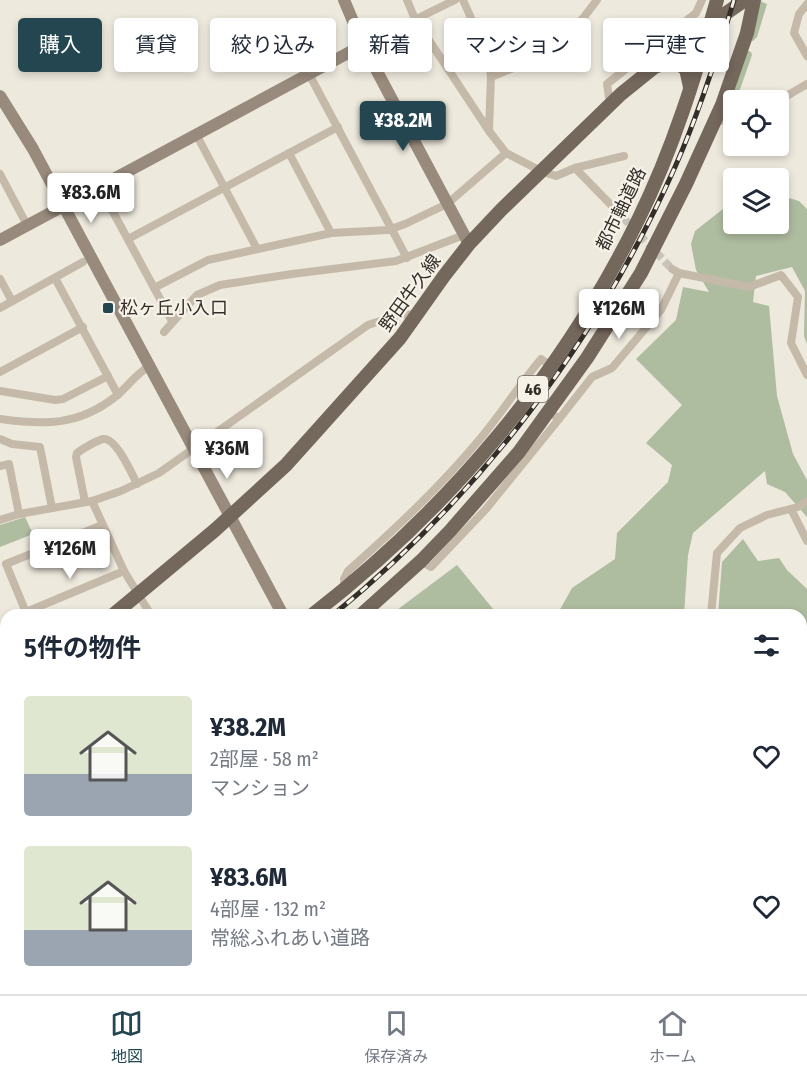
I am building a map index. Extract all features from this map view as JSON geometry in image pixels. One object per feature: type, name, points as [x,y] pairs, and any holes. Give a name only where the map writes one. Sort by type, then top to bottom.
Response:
[{"type":"main road","name":"都市軸道路","points":[[712,18],[717,0]]},
{"type":"main road","name":"野田牛久線","points":[[718,18],[745,0]]},
{"type":"main road","name":"46","points":[[368,609],[421,561],[450,531],[554,415],[587,358],[642,273],[716,119],[747,33],[754,0]]},
{"type":"main road","name":"野田牛久線","points":[[120,609],[230,517],[286,465],[400,338],[444,276],[466,240],[647,72]]},
{"type":"main road","points":[[687,72],[690,91]]},
{"type":"main road","name":"都市軸道路","points":[[319,609],[381,559],[455,486],[504,429],[550,365],[596,298],[639,218],[657,178],[696,72]]},
{"type":"street","points":[[344,0],[352,18]]},
{"type":"street","points":[[406,0],[415,18]]},
{"type":"street","points":[[417,18],[455,0]]},
{"type":"street","points":[[463,0],[485,50],[491,78],[489,131]]},
{"type":"street","points":[[491,78],[533,60],[564,43],[597,0]]},
{"type":"street","points":[[610,104],[607,84],[696,13],[702,0]]},
{"type":"street","points":[[807,4],[799,14],[794,33],[807,56]]},
{"type":"street","points":[[432,45],[506,153],[556,176],[575,168],[624,156]]},
{"type":"street","points":[[0,240],[348,53]]},
{"type":"street","points":[[164,332],[197,295],[220,285],[408,258],[466,240],[377,72]]},
{"type":"street","points":[[309,74],[408,258]]},
{"type":"street","points":[[789,95],[807,84]]},
{"type":"street","points":[[0,96],[18,122],[280,609]]},
{"type":"street","points":[[716,119],[723,121]]},
{"type":"street","points":[[128,239],[338,127]]},
{"type":"street","points":[[196,134],[257,249]]},
{"type":"street","points":[[289,153],[331,233]]},
{"type":"street","points":[[154,288],[208,260],[331,233],[392,229],[447,204],[506,153]]},
{"type":"street","points":[[575,168],[615,209]]},
{"type":"street","points":[[0,174],[27,225]]},
{"type":"street","points":[[99,186],[172,321]]},
{"type":"street","points":[[0,308],[83,262]]},
{"type":"street","points":[[554,415],[592,377],[612,368],[661,310],[676,271],[749,287],[781,275],[798,297],[791,343],[807,375]]},
{"type":"street","points":[[55,278],[118,395]]},
{"type":"street","points":[[0,279],[12,301]]},
{"type":"street","points":[[0,520],[19,514],[88,502],[137,484],[159,473],[194,449],[368,325],[398,315],[418,314]]},
{"type":"street","points":[[0,372],[82,327]]},
{"type":"street","points":[[0,419],[36,424],[83,417],[118,395],[140,371],[150,366]]},
{"type":"street","points":[[0,391],[55,400],[63,399],[108,376]]},
{"type":"street","points":[[0,439],[12,444],[40,447],[52,508]]},
{"type":"street","points":[[137,484],[119,451],[110,440],[104,439],[77,453],[76,457],[88,502],[124,571],[147,609]]},
{"type":"street","points":[[0,466],[9,464],[19,514]]},
{"type":"street","points":[[712,609],[717,553],[740,528],[766,515],[798,507],[807,501]]},
{"type":"street","points":[[791,509],[807,542]]},
{"type":"street","points":[[24,609],[6,564],[102,525]]},
{"type":"street","points":[[37,609],[124,571]]},
{"type":"green space","points":[[763,0],[762,2],[767,4],[757,37],[753,41],[747,39],[760,3]]},
{"type":"green space","points":[[744,49],[752,55],[740,90],[733,90]]},
{"type":"green space","points":[[789,198],[799,201],[807,209],[807,344],[804,336],[805,291],[792,267],[756,276],[753,302],[769,306],[777,396],[793,454],[807,480],[807,517],[785,492],[767,484],[765,471],[693,533],[688,555],[684,609],[560,609],[572,588],[615,559],[617,533],[668,482],[672,465],[646,443],[682,405],[636,359],[676,320],[683,287],[709,292],[696,270],[691,244],[695,231],[723,209],[723,234],[789,234]]},
{"type":"green space","points":[[25,517],[33,534],[0,547],[0,525]]},
{"type":"green space","points":[[743,539],[758,561],[779,558],[787,570],[807,589],[807,609],[718,609],[722,562]]},
{"type":"green space","points":[[457,565],[493,609],[398,609]]},
{"type":"tunnel","points":[[615,209],[672,269]]},
{"type":"railway","points":[[340,609],[438,519],[486,466],[572,353],[610,293],[675,167],[707,85],[734,0]]},
{"type":"place","name":"松ヶ丘小入口","points":[[108,308]]}]
